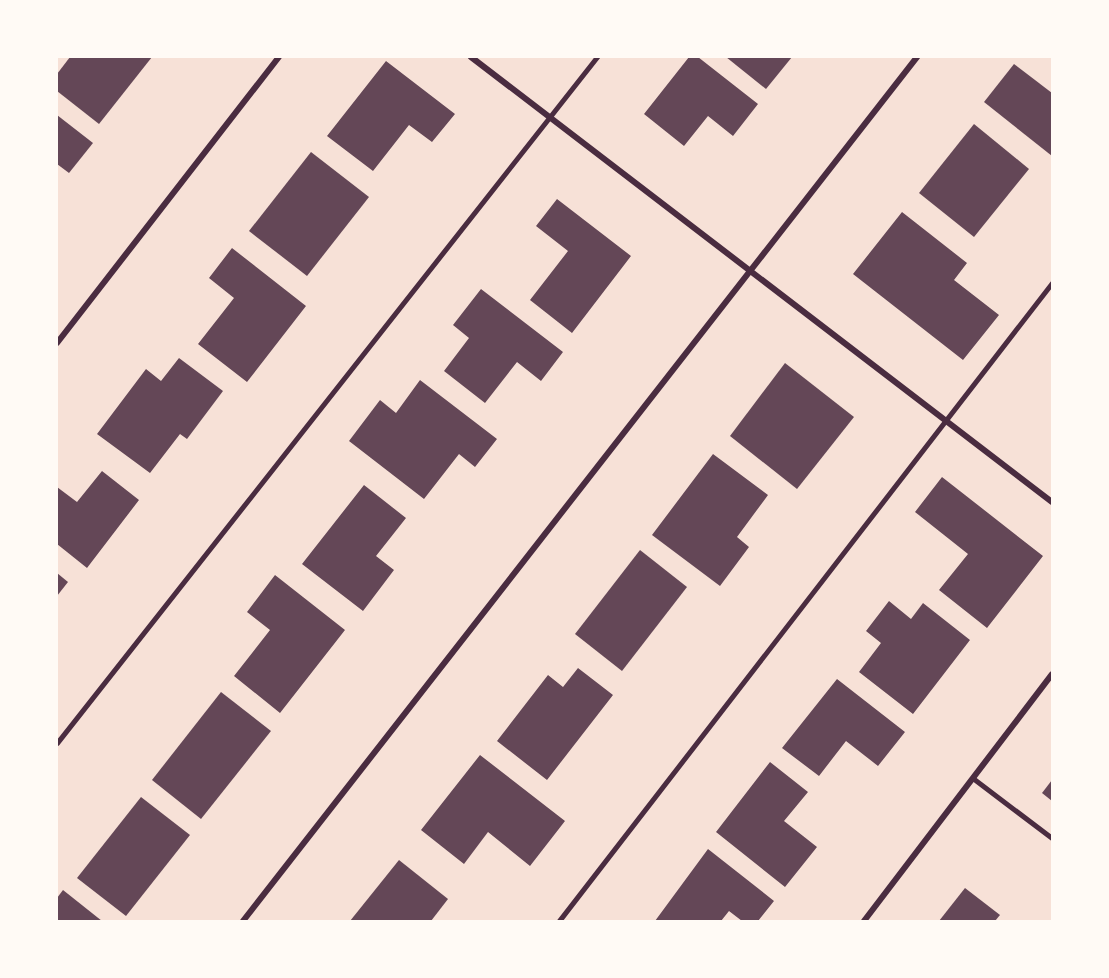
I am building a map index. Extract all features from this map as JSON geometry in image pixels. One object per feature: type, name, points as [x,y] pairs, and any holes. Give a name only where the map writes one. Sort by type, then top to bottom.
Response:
[{"type":"street","points":[[57,343],[279,57]]},
{"type":"street","points":[[471,57],[1052,502]]},
{"type":"street","points":[[243,921],[917,57]]},
{"type":"street","points":[[864,921],[1052,674]]},
{"type":"lane","points":[[57,743],[597,57]]},
{"type":"lane","points":[[559,921],[1052,283]]},
{"type":"lane","points":[[974,778],[1052,838]]},
{"type":"building","points":[[70,57],[152,57],[99,124],[57,91],[57,74]]},
{"type":"building","points":[[689,57],[698,57],[758,104],[733,136],[708,116],[684,146],[644,114]]},
{"type":"building","points":[[726,57],[792,57],[766,89]]},
{"type":"building","points":[[386,61],[455,114],[432,142],[409,125],[373,171],[327,136]]},
{"type":"building","points":[[1014,64],[1052,93],[1052,156],[984,102]]},
{"type":"building","points":[[57,115],[93,143],[69,173],[57,164]]},
{"type":"building","points":[[974,124],[1029,169],[974,237],[919,193]]},
{"type":"building","points":[[311,152],[369,197],[307,276],[249,231]]},
{"type":"building","points":[[557,199],[631,256],[572,333],[530,300],[568,251],[536,226]]},
{"type":"building","points":[[902,212],[967,263],[954,280],[999,315],[963,360],[853,274]]},
{"type":"building","points":[[232,248],[306,306],[247,382],[198,344],[234,298],[209,278]]},
{"type":"building","points":[[481,289],[563,352],[541,381],[517,362],[485,403],[444,371],[469,338],[453,325]]},
{"type":"building","points":[[179,358],[223,391],[187,439],[180,434],[150,473],[97,434],[146,369],[161,381]]},
{"type":"building","points":[[785,363],[854,417],[797,489],[730,436]]},
{"type":"building","points":[[420,380],[497,439],[475,467],[459,454],[424,499],[349,441],[380,400],[396,413]]},
{"type":"building","points":[[713,454],[768,495],[737,537],[749,547],[720,586],[652,535]]},
{"type":"building","points":[[102,471],[139,500],[87,568],[57,544],[57,487],[77,502]]},
{"type":"building","points":[[942,477],[1043,556],[987,628],[939,590],[968,554],[915,512]]},
{"type":"building","points":[[364,485],[406,518],[376,556],[394,570],[363,611],[302,564]]},
{"type":"building","points":[[640,550],[687,587],[622,671],[575,634]]},
{"type":"building","points":[[57,573],[68,582],[57,596]]},
{"type":"building","points":[[275,575],[345,630],[280,713],[234,676],[270,630],[247,612]]},
{"type":"building","points":[[889,601],[911,619],[923,603],[970,640],[913,714],[859,672],[881,643],[866,631]]},
{"type":"building","points":[[578,668],[613,695],[547,780],[497,741],[548,675],[563,687]]},
{"type":"building","points":[[837,679],[905,732],[878,766],[846,741],[819,776],[782,748]]},
{"type":"building","points":[[221,692],[271,731],[201,819],[152,780]]},
{"type":"building","points":[[480,755],[565,821],[530,866],[488,832],[464,864],[421,830]]},
{"type":"building","points":[[770,762],[808,792],[784,821],[817,847],[785,887],[716,832]]},
{"type":"building","points":[[1052,780],[1052,801],[1042,793]]},
{"type":"building","points":[[141,797],[190,835],[126,916],[77,878]]},
{"type":"building","points":[[708,849],[774,901],[758,921],[742,921],[729,911],[721,921],[655,921]]},
{"type":"building","points":[[399,860],[448,899],[431,921],[350,921]]},
{"type":"building","points":[[965,888],[1000,915],[995,921],[939,921]]},
{"type":"building","points":[[63,890],[102,921],[57,921],[57,898]]}]
